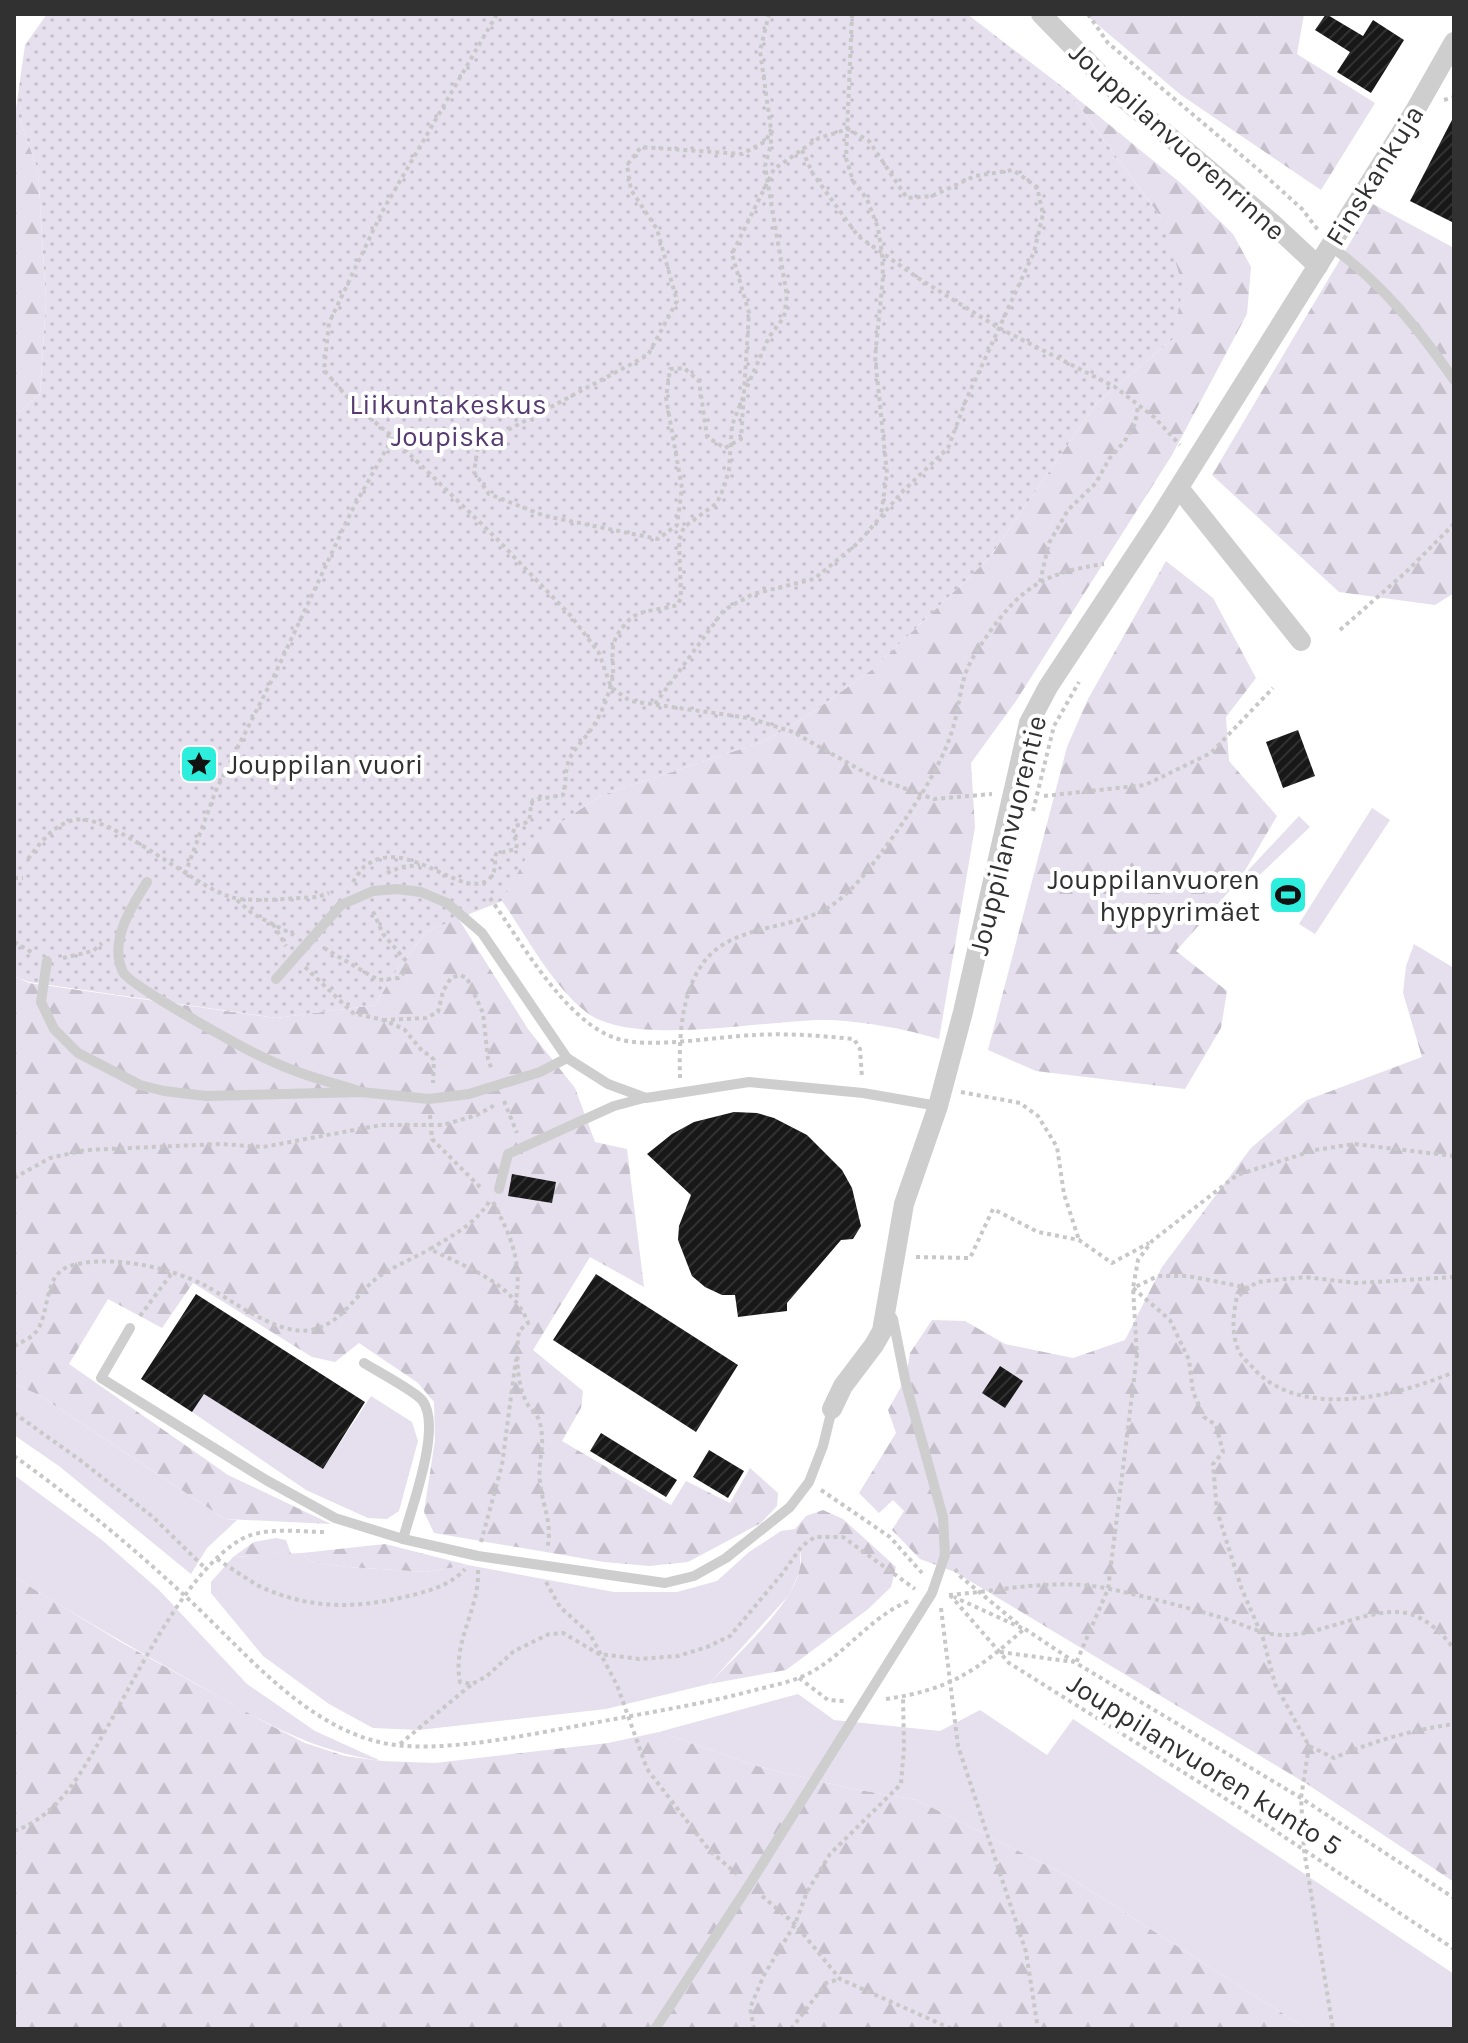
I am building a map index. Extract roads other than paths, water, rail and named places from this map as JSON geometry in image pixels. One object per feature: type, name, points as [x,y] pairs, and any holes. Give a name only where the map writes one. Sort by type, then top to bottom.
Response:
[{"type":"street","name":"Jouppilanvuorenrinne","points":[[1041,14],[1121,96],[1318,266]]},
{"type":"street","name":"Finskankuja","points":[[1318,266],[1454,42]]},
{"type":"street","name":"Jouppilanvuorentie","points":[[832,1409],[843,1386],[882,1331],[904,1204],[938,1106],[963,1012],[1029,723],[1048,687],[1179,488],[1318,266]]},
{"type":"street","points":[[1179,488],[1301,641]]},
{"type":"lane","points":[[1329,245],[1355,263],[1416,325],[1454,380]]},
{"type":"lane","points":[[147,882],[127,917],[117,950],[123,974],[147,993],[268,1060],[365,1092]]},
{"type":"lane","points":[[276,979],[341,905],[373,891],[397,889],[421,892],[447,903],[482,933],[567,1058],[608,1084],[646,1098]]},
{"type":"lane","points":[[47,961],[41,1002],[54,1029],[78,1053],[140,1085],[206,1096],[365,1092],[432,1098],[469,1094],[540,1072],[567,1058]]},
{"type":"lane","points":[[499,1189],[508,1154],[614,1106],[646,1098],[749,1082],[863,1093],[938,1106]]},
{"type":"lane","points":[[655,2029],[932,1592],[945,1555],[943,1517],[906,1384],[893,1319],[885,1307]]},
{"type":"lane","points":[[130,1328],[101,1378],[266,1480],[335,1518],[403,1539],[478,1556],[665,1583],[694,1576],[726,1558],[790,1507],[809,1482],[823,1446],[832,1409]]},
{"type":"lane","points":[[364,1363],[422,1400],[430,1419],[426,1453],[403,1539]]},
{"type":"place","name":"Jouppilan vuori","points":[[199,764]]},
{"type":"place","name":"Jouppilanvuoren hyppyrimäet","points":[[1288,895]]},
{"type":"park label","name":"Liikuntakeskus Joupiska","points":[[448,420]]}]
